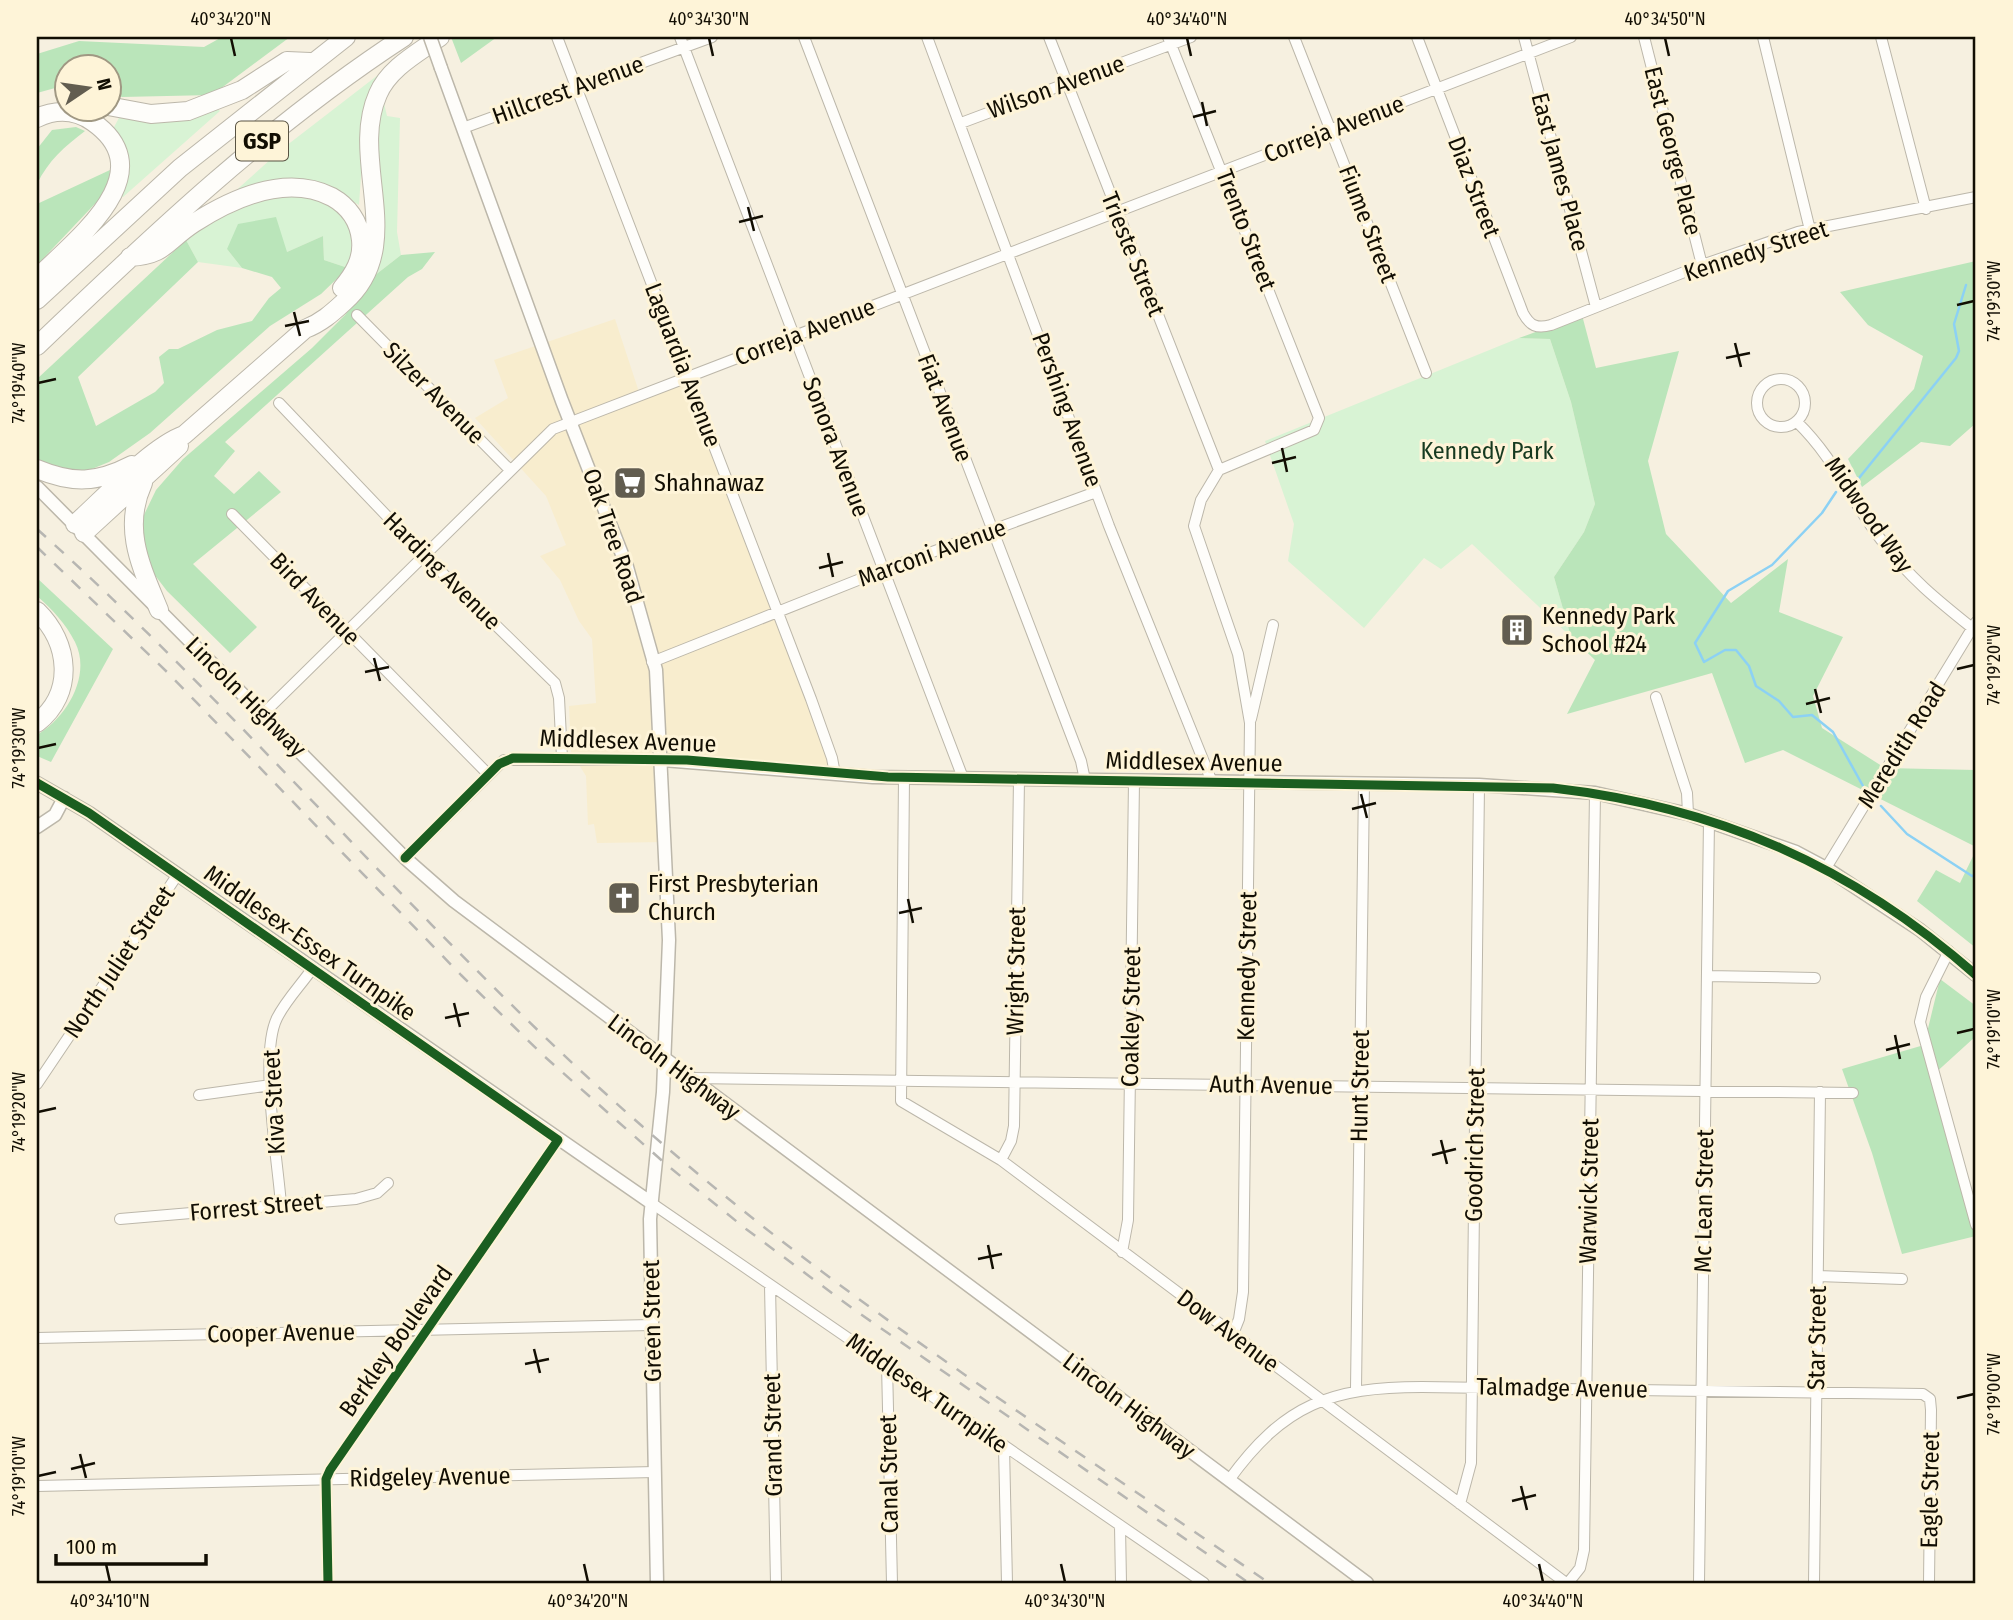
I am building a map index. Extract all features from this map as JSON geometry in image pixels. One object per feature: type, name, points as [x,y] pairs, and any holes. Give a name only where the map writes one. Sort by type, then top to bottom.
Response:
[{"type":"highway","points":[[37,300],[180,168],[310,62],[346,37]]},
{"type":"highway","name":"GSP","points":[[37,346],[130,257],[272,133],[404,37]]},
{"type":"highway","points":[[80,529],[177,449],[184,435],[305,329],[318,324],[341,305],[368,274],[375,241],[372,109],[382,86],[392,74],[440,37]]},
{"type":"highway","points":[[122,109],[151,114],[188,111],[242,90],[287,61],[310,62]]},
{"type":"highway","points":[[37,118],[51,112],[69,111],[92,121],[115,146],[121,171],[118,187],[109,202],[37,278]]},
{"type":"highway","points":[[130,257],[154,256],[195,223],[251,195],[293,188],[323,194],[341,203],[355,219],[361,238],[361,251],[351,278],[311,317],[305,329]]},
{"type":"highway","points":[[80,529],[154,453],[172,439],[184,435]]},
{"type":"highway","points":[[37,469],[62,479],[89,481],[113,475],[154,453]]},
{"type":"highway","points":[[146,476],[135,504],[133,538],[159,610]]},
{"type":"highway","points":[[37,611],[60,642],[65,671],[58,697],[37,723]]},
{"type":"street","name":"Oak Tree Road","points":[[430,37],[627,566],[656,670],[663,760],[669,940],[665,1060]]},
{"type":"street","name":"Laguardia Avenue","points":[[557,37],[778,612],[831,755],[835,774]]},
{"type":"street","name":"Sonora Avenue","points":[[680,37],[962,778]]},
{"type":"street","name":"Hillcrest Avenue","points":[[463,128],[712,37]]},
{"type":"street","name":"Fiat Avenue","points":[[804,37],[1081,761],[1085,780]]},
{"type":"street","name":"Pershing Avenue","points":[[927,37],[1097,492],[1212,782]]},
{"type":"street","name":"Trieste Street","points":[[1049,37],[1219,470]]},
{"type":"street","name":"Wilson Avenue","points":[[961,123],[1169,41],[1191,37]]},
{"type":"street","name":"Fiume Street","points":[[1293,37],[1426,373]]},
{"type":"street","name":"Diaz Street","points":[[1417,37],[1523,313],[1531,325],[1542,327]]},
{"type":"street","name":"East James Place","points":[[1524,37],[1596,307]]},
{"type":"street","name":"Correja Avenue","points":[[263,714],[510,470],[554,429],[571,419],[794,337],[1571,37]]},
{"type":"street","name":"East George Place","points":[[1644,37],[1702,265]]},
{"type":"street","points":[[1763,37],[1811,230]]},
{"type":"street","points":[[1881,37],[1926,209]]},
{"type":"street","name":"Trento Street","points":[[1169,41],[1223,170],[1319,418],[1314,429],[1219,470]]},
{"type":"street","name":"Kennedy Street","points":[[1542,327],[1702,265],[1811,230],[1976,197]]},
{"type":"street","name":"Silzer Avenue","points":[[357,315],[510,470]]},
{"type":"street","points":[[1779,379],[1788,380],[1800,388],[1806,402],[1802,417],[1797,422],[1781,428],[1766,422],[1760,416],[1756,400],[1764,385],[1779,379]]},
{"type":"street","name":"Harding Avenue","points":[[279,402],[425,556],[555,683],[559,698],[562,758]]},
{"type":"street","name":"Midwood Way","points":[[1797,422],[1836,466],[1880,539],[1904,570],[1935,600],[1975,627]]},
{"type":"street","name":"Kennedy Street","points":[[1219,470],[1201,500],[1195,534],[1238,654],[1250,723],[1242,1302],[1233,1334]]},
{"type":"street","name":"Lincoln Highway","points":[[37,486],[405,858],[470,914],[1367,1583]]},
{"type":"street","name":"Marconi Avenue","points":[[652,662],[883,570],[1097,492]]},
{"type":"street","name":"Bird Avenue","points":[[232,514],[488,774]]},
{"type":"street","name":"Kennedy Street","points":[[1250,723],[1273,625]]},
{"type":"street","name":"Meredith Road","points":[[1826,867],[1975,627]]},
{"type":"street","points":[[1656,697],[1687,793],[1688,814]]},
{"type":"street","name":"Middlesex Avenue","points":[[405,858],[488,774],[509,758],[663,760],[904,777],[1479,785],[1595,793],[1709,820],[1796,852],[1826,867],[1949,951],[1976,975]]},
{"type":"street","points":[[899,1081],[904,777]]},
{"type":"street","name":"Wright Street","points":[[1001,1160],[1013,1134],[1019,779]]},
{"type":"street","name":"Coakley Street","points":[[1122,1252],[1128,1220],[1134,781]]},
{"type":"street","name":"Middlesex-Essex Turnpike","points":[[37,783],[178,874],[650,1202]]},
{"type":"street","name":"Hunt Street","points":[[1356,1389],[1364,783]]},
{"type":"street","name":"Goodrich Street","points":[[1460,1504],[1471,1463],[1479,785]]},
{"type":"street","name":"Warwick Street","points":[[1567,1583],[1580,1568],[1584,1556],[1595,793]]},
{"type":"street","points":[[37,827],[56,814],[64,798]]},
{"type":"street","name":"Mc Lean Street","points":[[1699,1583],[1709,820]]},
{"type":"street","name":"North Juliet Street","points":[[37,1084],[178,874]]},
{"type":"street","points":[[1949,951],[1926,997],[1920,1022],[1976,1225]]},
{"type":"street","name":"Kiva Street","points":[[281,1205],[269,1051],[275,1024],[312,969]]},
{"type":"street","points":[[1707,976],[1815,978]]},
{"type":"street","name":"Green Street","points":[[657,1583],[650,1202],[665,1060]]},
{"type":"street","name":"Auth Avenue","points":[[690,1078],[1853,1093]]},
{"type":"street","name":"Dow Avenue","points":[[899,1081],[899,1097],[904,1104],[959,1133],[1001,1160],[1567,1583]]},
{"type":"street","points":[[199,1095],[271,1085]]},
{"type":"street","name":"Star Street","points":[[1814,1583],[1820,1093]]},
{"type":"street","name":"Berkley Boulevard","points":[[326,1479],[558,1140]]},
{"type":"street","name":"Forrest Street","points":[[120,1219],[362,1198],[377,1193],[388,1183]]},
{"type":"street","name":"Middlesex Turnpike","points":[[650,1202],[1204,1583]]},
{"type":"street","points":[[1818,1276],[1902,1279]]},
{"type":"street","name":"Grand Street","points":[[770,1286],[776,1583]]},
{"type":"street","name":"Cooper Avenue","points":[[37,1338],[652,1325]]},
{"type":"street","name":"Canal Street","points":[[887,1365],[892,1583]]},
{"type":"street","name":"Talmadge Avenue","points":[[1229,1480],[1260,1441],[1320,1401],[1356,1389],[1471,1387],[1816,1391],[1919,1394],[1928,1397]]},
{"type":"street","name":"Eagle Street","points":[[1928,1397],[1931,1410],[1929,1583]]},
{"type":"street","points":[[1004,1447],[1007,1583]]},
{"type":"street","name":"Ridgeley Avenue","points":[[37,1486],[655,1472]]},
{"type":"street","points":[[326,1479],[328,1583]]},
{"type":"street","points":[[1120,1527],[1121,1583]]},
{"type":"shaded area","points":[[615,319],[640,395],[687,377],[835,774],[663,760],[666,842],[597,843],[594,824],[588,825],[586,776],[571,752],[569,706],[596,703],[592,639],[579,621],[560,580],[540,556],[566,545],[546,496],[475,418],[508,398],[494,360]]},
{"type":"green space","points":[[222,37],[290,37],[212,95],[122,97],[122,52],[52,52],[52,89],[37,93],[37,54],[79,41],[204,47]]},
{"type":"green space","points":[[451,37],[497,37],[461,63]]},
{"type":"green space","points":[[378,75],[362,161],[359,205],[337,192],[231,195],[282,149]]},
{"type":"green space","points":[[383,99],[387,116],[400,118],[397,232],[401,255],[374,276],[382,239],[378,128]]},
{"type":"green space","points":[[216,108],[220,111],[123,197],[120,195],[126,178],[126,162],[112,131],[117,122],[122,122],[122,114]]},
{"type":"green space","points":[[76,127],[85,131],[58,154],[37,184],[37,149],[52,130]]},
{"type":"green space","points":[[110,170],[108,190],[37,265],[37,204]]},
{"type":"green space","points":[[284,195],[316,200],[340,212],[351,234],[352,249],[348,268],[324,260],[323,236],[287,252],[227,249],[242,268],[198,262],[186,240],[191,235],[236,210]]},
{"type":"green space","points":[[276,217],[287,252],[323,236],[324,260],[348,268],[321,294],[270,326],[150,433],[109,462],[82,473],[37,462],[37,379],[186,240],[198,262],[78,377],[96,426],[155,392],[164,383],[159,357],[169,349],[178,349],[217,330],[252,321],[269,298],[281,288],[272,277],[242,268],[227,249],[238,224]]},
{"type":"green space","points":[[435,252],[422,269],[408,277],[225,442],[235,451],[214,476],[234,494],[259,471],[281,492],[193,564],[257,627],[230,653],[167,591],[144,561],[141,521],[156,490],[183,459],[312,348],[345,315],[374,276],[401,255]]},
{"type":"green space","points":[[1976,261],[1976,423],[1950,446],[1921,442],[1862,487],[1848,459],[1914,389],[1923,356],[1868,325],[1840,292]]},
{"type":"green space","points":[[1582,315],[1596,368],[1679,351],[1648,461],[1666,534],[1731,603],[1788,559],[1779,612],[1843,637],[1813,696],[1822,728],[1885,768],[1976,770],[1976,847],[1783,750],[1745,763],[1712,673],[1567,714],[1595,660],[1571,637],[1554,577],[1584,532],[1595,504],[1571,402],[1550,339],[1519,338]]},
{"type":"green space","name":"Kennedy Park","points":[[1519,338],[1550,339],[1571,402],[1595,504],[1584,532],[1554,577],[1571,637],[1472,544],[1441,569],[1424,558],[1364,628],[1288,561],[1294,524],[1265,441]]},
{"type":"green space","points":[[37,578],[113,649],[51,762],[37,756],[37,735],[48,728],[66,707],[78,682],[80,668],[75,642],[53,612],[37,596]]},
{"type":"green space","points":[[1976,850],[1976,948],[1917,901],[1936,870],[1960,883]]},
{"type":"green space","points":[[1940,979],[1976,1006],[1976,1036],[1932,1076],[1976,1217],[1976,1236],[1902,1254],[1872,1153],[1842,1069],[1924,1045]]},
{"type":"waterway","points":[[1859,478],[1956,358],[1959,351],[1954,324],[1966,285]]},
{"type":"waterway","points":[[1836,492],[1822,513],[1772,565],[1728,591],[1695,643],[1704,662],[1725,650],[1736,650],[1749,666],[1756,686],[1779,701],[1793,717],[1812,715],[1833,732],[1863,786]]},
{"type":"waterway","points":[[1881,806],[1907,834],[1972,876],[1976,875]]},
{"type":"railway","points":[[37,529],[115,601],[190,676],[487,980],[642,1126],[716,1189],[870,1307],[1269,1583]]},
{"type":"railway","points":[[37,547],[167,672],[461,975],[544,1056],[668,1166],[746,1229],[856,1311],[1249,1583]]},
{"type":"cycle path","points":[[405,858],[499,764],[513,758],[687,760],[888,777],[1553,788],[1613,797],[1671,810],[1727,827],[1780,848],[1881,902],[1929,936],[1976,975]]},
{"type":"cycle path","points":[[37,783],[89,813],[558,1140],[330,1470],[326,1479],[328,1583]]},
{"type":"place","name":"Shahnawaz","points":[[630,483]]},
{"type":"place","name":"Kennedy Park School #24","points":[[1517,630]]},
{"type":"place","name":"First Presbyterian Church","points":[[624,898]]}]
